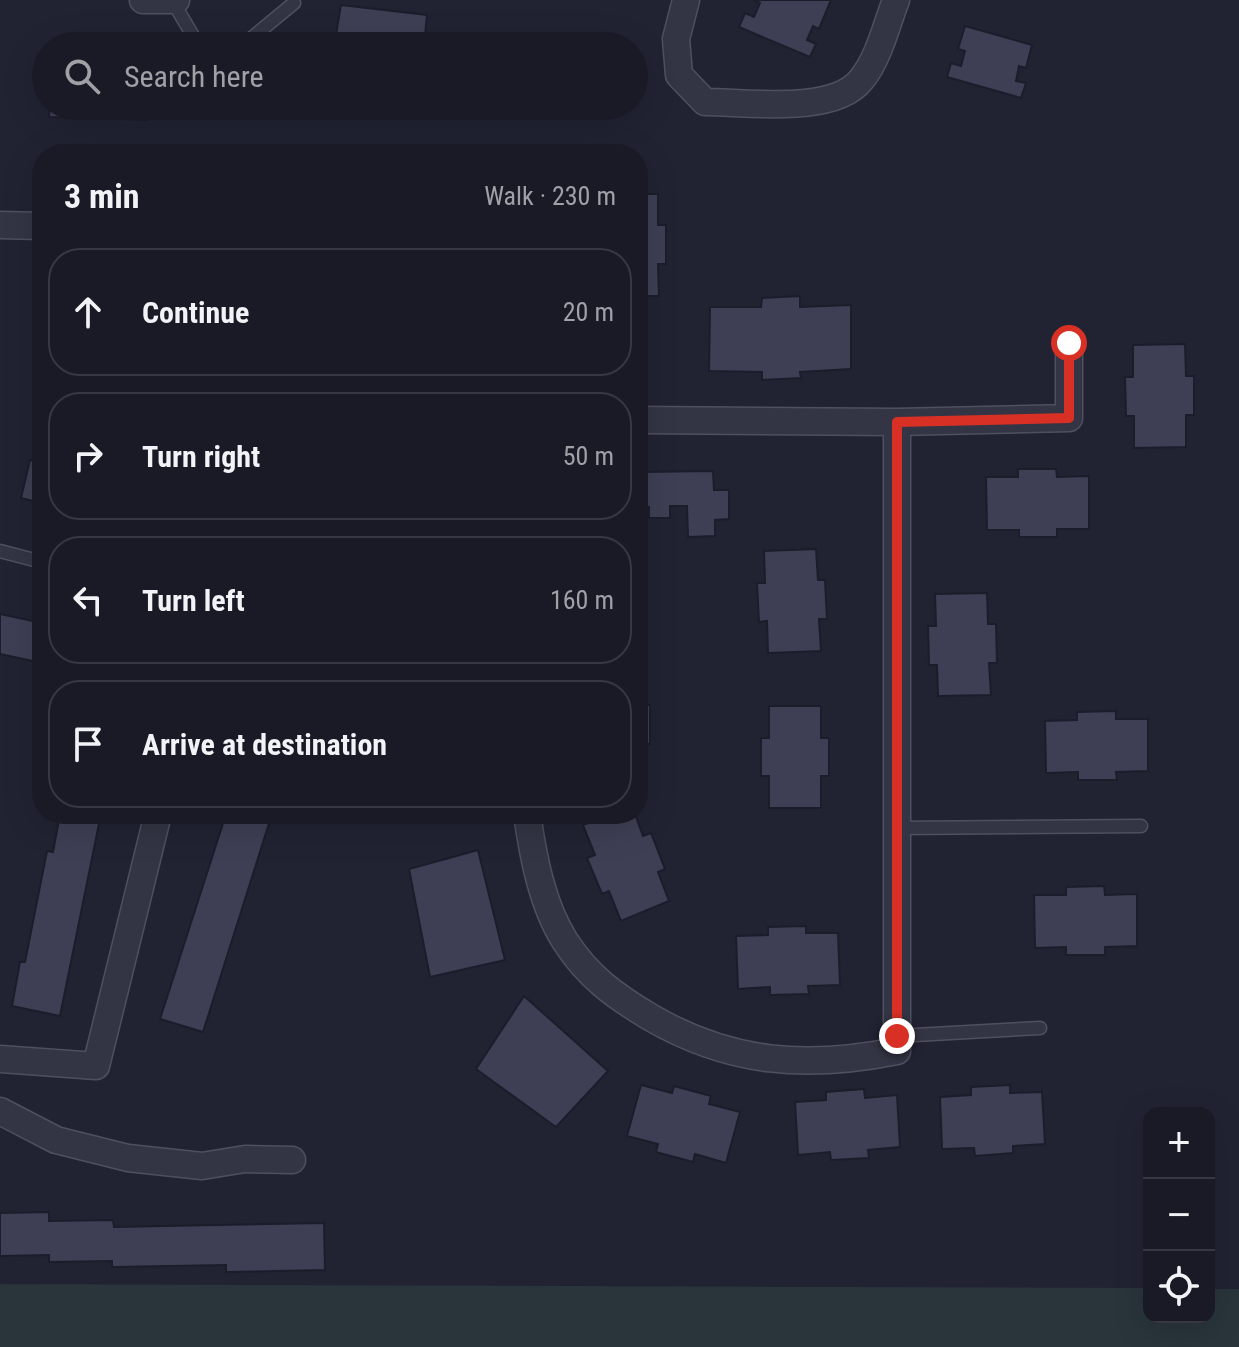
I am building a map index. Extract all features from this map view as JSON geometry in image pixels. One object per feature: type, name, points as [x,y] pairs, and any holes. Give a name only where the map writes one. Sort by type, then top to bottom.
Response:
[{"type":"street","points":[[143,0],[174,1]]},
{"type":"street","points":[[686,0],[676,39],[679,75],[705,102],[777,104],[819,102],[845,94],[861,81],[877,51],[896,0]]},
{"type":"street","points":[[0,225],[32,226]]},
{"type":"street","points":[[648,420],[897,422],[1069,418],[1069,343]]},
{"type":"street","points":[[529,824],[547,906],[564,940],[586,969],[613,995],[678,1033],[712,1047],[761,1058],[823,1062],[897,1051],[897,422]]},
{"type":"street","points":[[0,1059],[96,1066],[156,824]]},
{"type":"street","points":[[0,1111],[56,1140],[128,1158],[202,1166],[245,1159],[292,1160]]},
{"type":"lane","points":[[174,1],[190,32]]},
{"type":"lane","points":[[259,32],[294,3]]},
{"type":"lane","points":[[0,551],[32,559]]},
{"type":"lane","points":[[897,828],[1141,826]]},
{"type":"lane","points":[[897,1036],[1040,1028]]},
{"type":"shaded area","points":[[0,1284],[1143,1288],[1143,1323],[1215,1323],[1215,1289],[1239,1289],[1239,1347],[0,1347]]},
{"type":"building","points":[[754,0],[831,0],[819,29],[813,26],[807,40],[816,44],[810,57],[739,27],[745,13],[754,17],[760,3]]},
{"type":"building","points":[[341,5],[427,15],[425,32],[336,32]]},
{"type":"building","points":[[965,26],[1032,45],[1026,68],[1019,66],[1016,81],[1026,83],[1021,98],[947,77],[951,63],[961,66],[965,51],[958,49]]},
{"type":"building","points":[[648,194],[658,194],[658,225],[666,225],[666,264],[658,264],[659,296],[648,296]]},
{"type":"building","points":[[800,296],[800,307],[851,305],[851,369],[800,372],[801,378],[762,380],[762,372],[709,371],[710,307],[761,307],[762,298]]},
{"type":"building","points":[[1185,344],[1186,376],[1194,376],[1194,415],[1186,415],[1186,447],[1134,448],[1134,416],[1126,416],[1125,377],[1133,377],[1133,345]]},
{"type":"building","points":[[30,460],[32,460],[32,501],[21,498]]},
{"type":"building","points":[[1018,469],[1056,469],[1057,477],[1089,476],[1089,529],[1057,529],[1057,537],[1019,537],[1019,530],[987,530],[986,477],[1018,477]]},
{"type":"building","points":[[713,471],[714,490],[729,490],[729,519],[715,520],[715,536],[688,537],[687,506],[670,506],[670,518],[649,518],[648,472]]},
{"type":"building","points":[[816,549],[818,580],[825,580],[827,619],[819,619],[821,651],[768,653],[767,621],[759,622],[757,583],[765,583],[764,551]]},
{"type":"building","points":[[987,593],[988,624],[996,624],[997,663],[989,663],[991,695],[938,696],[937,665],[929,665],[928,626],[936,626],[935,594]]},
{"type":"building","points":[[0,614],[32,621],[32,661],[0,654]]},
{"type":"building","points":[[648,705],[650,705],[648,744]]},
{"type":"building","points":[[769,706],[821,706],[821,738],[829,738],[829,776],[821,776],[821,808],[769,808],[769,776],[761,776],[761,738],[769,738]]},
{"type":"building","points":[[1116,711],[1116,719],[1148,719],[1148,771],[1116,772],[1117,780],[1078,780],[1078,772],[1046,773],[1045,721],[1077,720],[1077,712]]},
{"type":"building","points":[[58,824],[99,824],[60,1016],[12,1006],[20,962],[25,962],[47,851],[53,852]]},
{"type":"building","points":[[223,824],[269,824],[203,1032],[160,1019]]},
{"type":"building","points":[[639,824],[643,836],[651,833],[665,869],[658,872],[669,901],[621,921],[609,891],[602,894],[587,858],[595,855],[583,825]]},
{"type":"building","points":[[478,850],[505,960],[430,977],[409,869]]},
{"type":"building","points":[[1104,886],[1105,895],[1137,894],[1137,946],[1105,947],[1105,955],[1066,955],[1066,947],[1035,948],[1034,895],[1066,895],[1066,887]]},
{"type":"building","points":[[806,926],[806,933],[838,933],[840,985],[808,986],[809,994],[770,995],[770,987],[738,989],[736,936],[768,935],[768,927]]},
{"type":"building","points":[[524,996],[608,1071],[556,1127],[476,1069]]},
{"type":"building","points":[[641,1085],[672,1093],[674,1086],[711,1096],[709,1104],[740,1112],[726,1163],[695,1154],[693,1162],[656,1152],[658,1144],[627,1136]]},
{"type":"building","points":[[1010,1085],[1010,1093],[1042,1092],[1045,1144],[1013,1146],[1013,1153],[975,1156],[974,1148],[942,1149],[940,1097],[971,1095],[971,1087]]},
{"type":"building","points":[[864,1089],[865,1098],[897,1095],[900,1147],[868,1150],[869,1158],[831,1160],[830,1152],[798,1155],[795,1102],[826,1100],[826,1092]]},
{"type":"building","points":[[49,1212],[49,1221],[113,1220],[114,1227],[324,1223],[325,1270],[226,1272],[226,1265],[112,1267],[112,1261],[49,1262],[49,1255],[0,1256],[0,1213]]},
{"type":"route","points":[[897,1036],[897,422],[1069,418],[1069,343]]}]
